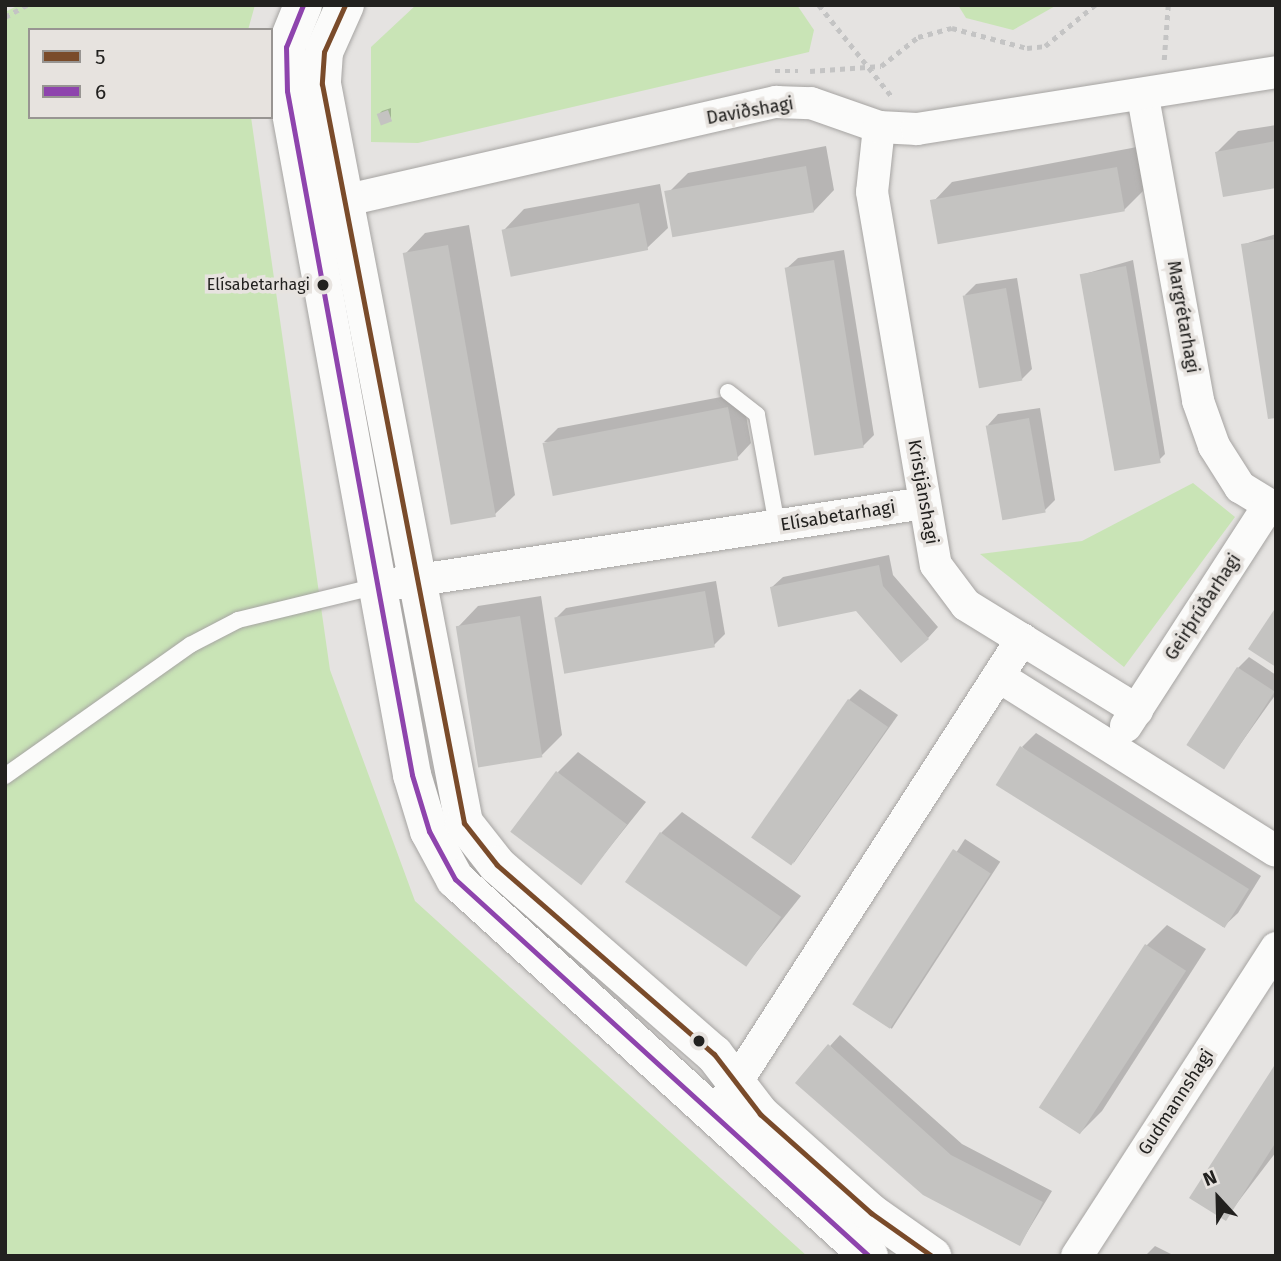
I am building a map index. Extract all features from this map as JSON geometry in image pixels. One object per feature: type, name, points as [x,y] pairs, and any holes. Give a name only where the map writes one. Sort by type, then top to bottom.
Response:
[{"type":"street","points":[[303,5],[285,64],[328,205],[396,583],[412,775],[429,831],[455,879],[713,1118],[869,1256]]},
{"type":"street","points":[[328,205],[322,84],[324,52],[345,5]]},
{"type":"street","name":"Daviðshagi","points":[[328,205],[776,102],[831,107],[879,127],[918,129],[1152,95],[1276,72]]},
{"type":"street","name":"Margrétarhagi","points":[[1152,95],[1198,401],[1214,446],[1240,487],[1272,507]]},
{"type":"street","name":"Kristjánshagi","points":[[879,127],[872,192],[924,503],[945,582],[967,605],[1136,710]]},
{"type":"street","name":"Elísabetarhagi","points":[[396,583],[924,503]]},
{"type":"street","name":"Geirþrúðarhagi","points":[[1136,710],[1272,507]]},
{"type":"street","points":[[396,583],[464,823],[497,865],[714,1054],[760,1114],[871,1213],[932,1256]]},
{"type":"street","points":[[713,1118],[1022,639]]},
{"type":"street","points":[[998,676],[1276,851]]},
{"type":"street","points":[[1112,747],[1136,710]]},
{"type":"street","name":"Gudmannshagi","points":[[1077,1256],[1276,948]]},
{"type":"lane","points":[[728,392],[757,415],[777,525]]},
{"type":"lane","points":[[5,776],[190,645],[238,620],[396,583]]},
{"type":"path","points":[[5,17],[27,5]]},
{"type":"path","points":[[820,5],[918,129]]},
{"type":"path","points":[[1152,95],[1168,5]]},
{"type":"green space","points":[[19,5],[255,5],[249,28],[28,28],[28,119],[251,119],[330,670],[415,901],[807,1256],[5,1256],[5,12]]},
{"type":"green space","points":[[416,5],[797,5],[814,30],[809,52],[418,143],[371,142],[371,47]]},
{"type":"green space","points":[[958,5],[1057,5],[1013,30],[966,18]]},
{"type":"green space","points":[[1193,483],[1235,517],[1124,667],[980,554],[1082,541]]},
{"type":"building","points":[[388,110],[392,121],[381,125],[377,114]]},
{"type":"building","points":[[1276,141],[1276,188],[1223,197],[1215,152]]},
{"type":"building","points":[[806,166],[814,212],[672,237],[664,191]]},
{"type":"building","points":[[1117,167],[1125,211],[938,244],[930,200]]},
{"type":"building","points":[[639,203],[648,250],[511,277],[502,230]]},
{"type":"building","points":[[1276,239],[1276,418],[1268,419],[1241,244]]},
{"type":"building","points":[[448,245],[496,517],[451,525],[403,253]]},
{"type":"building","points":[[834,260],[864,448],[814,455],[785,268]]},
{"type":"building","points":[[1126,266],[1161,463],[1114,471],[1080,274]]},
{"type":"building","points":[[1006,288],[1022,381],[979,388],[963,296]]},
{"type":"building","points":[[728,407],[738,460],[553,496],[542,443]]},
{"type":"building","points":[[1029,418],[1046,513],[1002,520],[986,426]]},
{"type":"building","points":[[879,565],[883,586],[929,639],[901,663],[856,611],[778,627],[770,587]]},
{"type":"building","points":[[705,591],[715,647],[564,674],[554,618]]},
{"type":"building","points":[[1276,607],[1276,667],[1248,649]]},
{"type":"building","points":[[520,616],[542,757],[478,767],[456,626]]},
{"type":"building","points":[[1237,667],[1275,692],[1224,770],[1186,745]]},
{"type":"building","points":[[848,699],[888,727],[791,866],[751,837]]},
{"type":"building","points":[[1020,746],[1249,889],[1225,928],[996,785]]},
{"type":"building","points":[[556,771],[627,825],[581,885],[510,832]]},
{"type":"building","points":[[660,832],[781,917],[746,967],[625,882]]},
{"type":"building","points":[[953,849],[991,874],[890,1029],[852,1004]]},
{"type":"building","points":[[1145,944],[1186,971],[1080,1134],[1039,1108]]},
{"type":"building","points":[[828,1044],[951,1155],[1043,1202],[1020,1246],[923,1195],[795,1083]]},
{"type":"building","points":[[1276,1063],[1276,1142],[1226,1221],[1189,1198]]},
{"type":"transit line","name":"6","points":[[303,5],[286,47],[287,91],[412,775],[429,831],[455,879],[869,1256]]},
{"type":"transit line","name":"5","points":[[345,5],[324,52],[322,84],[464,823],[497,865],[714,1054],[760,1114],[871,1213],[932,1256]]},
{"type":"place","name":"Elísabetarhagi","points":[[323,285]]}]
